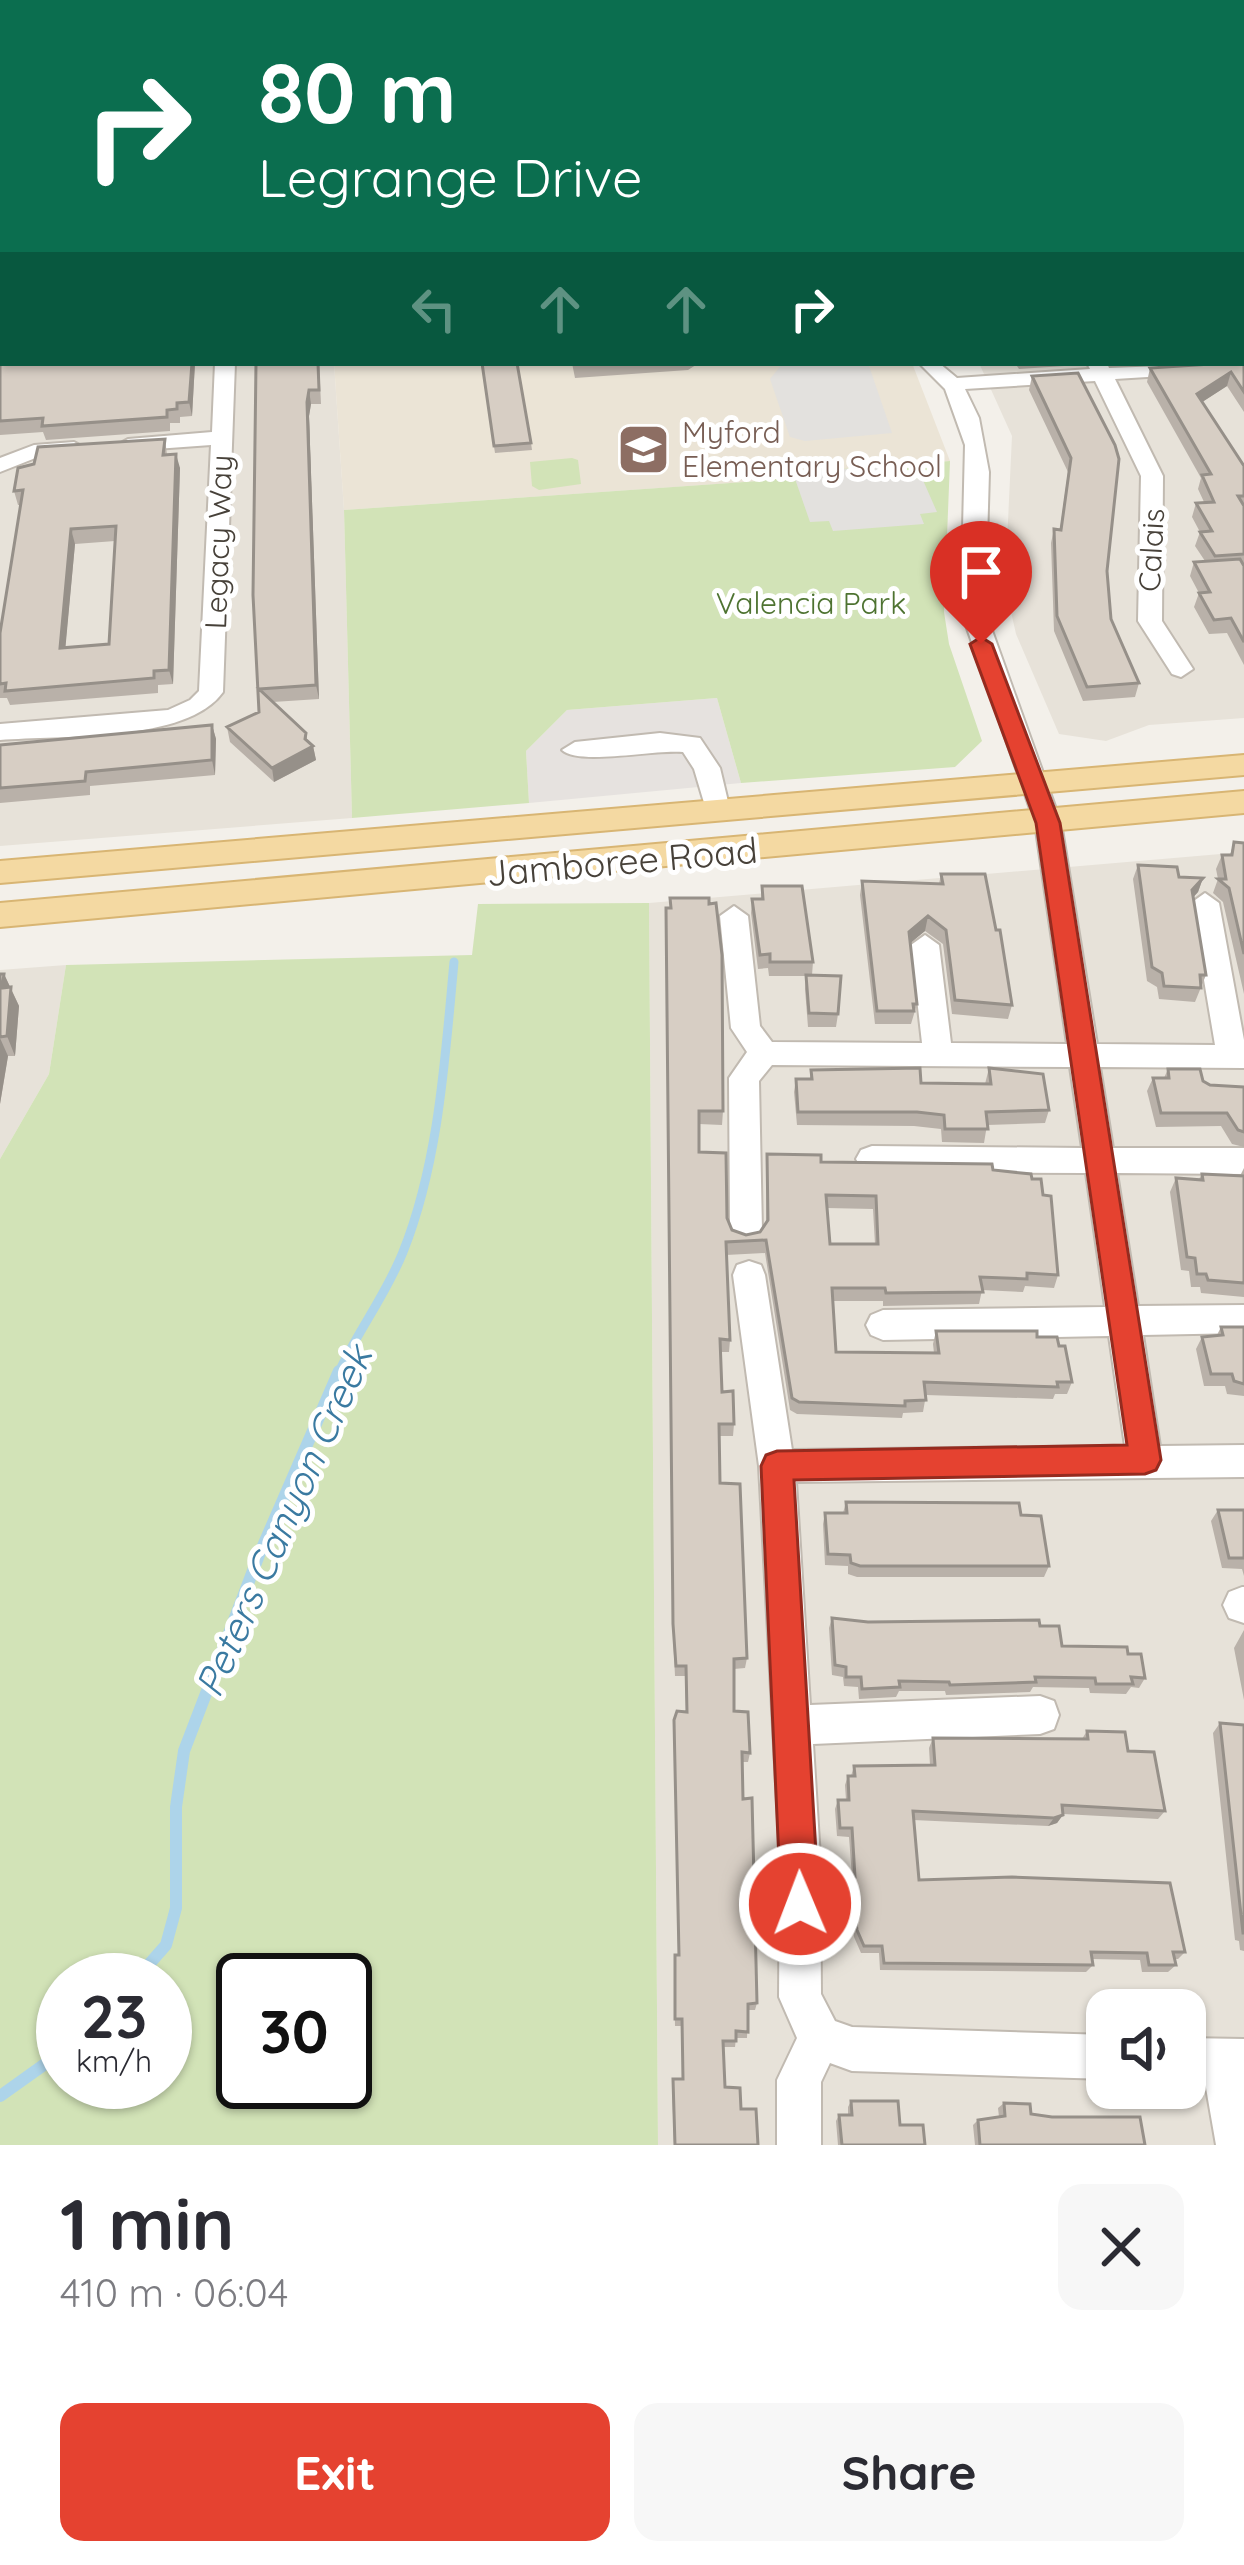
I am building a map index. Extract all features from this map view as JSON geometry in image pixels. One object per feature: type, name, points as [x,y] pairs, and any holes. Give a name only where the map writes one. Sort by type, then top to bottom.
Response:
[{"type":"main road","name":"Jamboree Road","points":[[0,872],[1244,765]]},
{"type":"main road","name":"Jamboree Road","points":[[0,915],[1244,802]]},
{"type":"street","name":"Legacy Way","points":[[0,732],[172,718],[206,701],[214,676],[225,366]]},
{"type":"street","points":[[1145,1460],[1048,823],[973,611],[970,580],[981,466],[957,373],[1172,366]]},
{"type":"street","name":"Calais","points":[[1100,368],[1152,476],[1150,621],[1181,669]]},
{"type":"street","points":[[0,466],[34,451],[221,438]]},
{"type":"street","points":[[575,750],[659,741],[691,744],[707,768],[717,810]]},
{"type":"street","points":[[764,1053],[1238,1056],[1204,903]]},
{"type":"street","points":[[734,916],[746,1028],[764,1053]]},
{"type":"street","points":[[926,945],[938,1054]]},
{"type":"street","points":[[746,1231],[744,1078],[764,1053]]},
{"type":"street","points":[[872,1159],[1244,1161]]},
{"type":"street","points":[[749,1275],[777,1466],[800,1858],[800,1997],[820,2038],[852,2049],[1086,2056]]},
{"type":"street","points":[[883,1325],[1244,1319]]},
{"type":"street","points":[[777,1466],[1244,1461]]},
{"type":"street","points":[[792,1725],[1040,1715]]},
{"type":"street","points":[[799,2145],[799,2080],[820,2038]]},
{"type":"street","points":[[1218,2061],[1238,2145]]},
{"type":"shaded area","points":[[0,366],[334,366],[344,510],[352,818],[0,846]]},
{"type":"shaded area","name":"Myford Elementary School","points":[[334,366],[913,366],[950,461],[759,475],[760,481],[344,510]]},
{"type":"shaded area","points":[[781,366],[869,366],[892,433],[805,441],[790,437],[770,379]]},
{"type":"shaded area","points":[[980,366],[1244,366],[1244,718],[1149,725],[1106,741],[1059,734],[1016,634],[1005,585],[1012,436]]},
{"type":"shaded area","points":[[898,465],[904,480],[922,478],[937,512],[920,514],[924,524],[833,531],[829,521],[810,522],[793,473]]},
{"type":"shaded area","points":[[717,698],[741,783],[529,803],[526,751],[567,710]]},
{"type":"shaded area","points":[[1244,852],[1244,2145],[658,2145],[649,903]]},
{"type":"shaded area","points":[[66,965],[49,1074],[0,1159],[0,970]]},
{"type":"green space","points":[[578,460],[581,484],[539,490],[532,486],[530,462]]},
{"type":"green space","name":"Valencia Park","points":[[950,461],[944,612],[949,644],[982,741],[955,767],[741,783],[717,698],[567,710],[526,751],[529,803],[352,818],[344,510],[759,481],[758,475]]},
{"type":"green space","points":[[649,903],[658,2145],[0,2145],[0,1159],[49,1074],[66,965],[472,955],[478,904]]},
{"type":"building","points":[[0,366],[192,366],[189,402],[177,403],[177,409],[167,410],[167,417],[42,426],[43,418],[0,421]]},
{"type":"building","points":[[256,366],[318,366],[319,390],[309,390],[307,402],[316,685],[259,689],[306,733],[305,739],[313,746],[272,768],[227,727],[259,712],[253,595]]},
{"type":"building","points":[[482,366],[518,366],[531,443],[494,446]]},
{"type":"building","points":[[1244,366],[1244,392],[1231,372],[1197,394],[1244,466],[1244,496],[1238,496],[1244,506],[1244,554],[1215,556],[1200,532],[1212,531],[1196,503],[1214,502],[1202,475],[1211,474],[1150,368]]},
{"type":"building","points":[[1078,373],[1119,459],[1107,571],[1111,619],[1139,683],[1087,687],[1057,616],[1054,529],[1061,530],[1071,458],[1032,376]]},
{"type":"building","points":[[165,439],[163,455],[176,454],[169,670],[154,671],[154,678],[5,691],[6,683],[0,684],[0,633],[23,490],[14,491],[18,468],[34,464],[38,447]],"holes":[[[116,526],[109,644],[60,648],[71,529]]]},
{"type":"building","points":[[1240,559],[1244,566],[1244,642],[1231,618],[1214,620],[1199,593],[1210,592],[1194,562]]},
{"type":"building","points":[[212,725],[212,760],[86,772],[85,781],[0,788],[0,745]]},
{"type":"building","points":[[1234,842],[1244,843],[1244,954],[1229,888],[1218,879],[1226,879],[1222,855],[1232,855]]},
{"type":"building","points":[[1138,865],[1177,867],[1179,877],[1203,878],[1192,890],[1206,975],[1200,975],[1201,988],[1164,986],[1162,973],[1152,967]]},
{"type":"building","points":[[941,874],[985,874],[1012,1005],[955,1000],[946,930],[928,916],[909,932],[914,1011],[877,1011],[862,881],[943,884]]},
{"type":"building","points":[[762,886],[802,886],[813,962],[770,962],[770,954],[760,955],[752,899],[763,899]]},
{"type":"building","points":[[670,898],[709,898],[709,904],[716,903],[722,955],[723,1111],[699,1111],[699,1152],[726,1153],[727,1218],[732,1230],[746,1235],[760,1232],[768,1220],[767,1154],[821,1155],[821,1162],[992,1164],[993,1170],[1031,1174],[1032,1179],[1041,1179],[1043,1195],[1051,1196],[1058,1275],[980,1277],[983,1292],[832,1288],[836,1352],[939,1353],[936,1331],[1037,1331],[1037,1337],[1057,1337],[1059,1346],[1065,1346],[1072,1382],[1057,1382],[1058,1387],[924,1382],[926,1400],[905,1401],[905,1406],[799,1402],[792,1398],[766,1240],[726,1242],[730,1340],[720,1339],[722,1392],[733,1391],[734,1424],[719,1424],[720,1483],[740,1484],[747,1658],[734,1659],[734,1711],[748,1712],[750,1753],[742,1752],[743,1799],[752,1798],[757,2003],[748,2004],[748,2032],[736,2031],[736,2041],[723,2041],[725,2087],[740,2088],[741,2109],[756,2109],[758,2145],[675,2145],[673,2079],[683,2079],[682,2019],[675,2019],[675,1955],[679,1955],[674,1720],[677,1711],[687,1712],[686,1666],[676,1666],[673,1624],[666,908],[671,908]],"holes":[[[826,1195],[876,1196],[878,1244],[830,1244]]]},
{"type":"building","points":[[0,974],[4,974],[2,988],[11,987],[7,1036],[0,1037]]},
{"type":"building","points":[[806,975],[841,976],[838,1014],[809,1013]]},
{"type":"building","points":[[920,1068],[921,1083],[991,1084],[989,1068],[1043,1074],[1049,1110],[986,1112],[988,1129],[945,1129],[944,1115],[917,1112],[798,1112],[796,1079],[812,1079],[811,1070]]},
{"type":"building","points":[[1168,1069],[1200,1069],[1203,1081],[1210,1085],[1244,1087],[1244,1132],[1227,1113],[1161,1113],[1153,1078],[1169,1078]]},
{"type":"building","points":[[1202,1174],[1244,1176],[1244,1283],[1208,1280],[1206,1274],[1197,1274],[1195,1258],[1187,1257],[1176,1178],[1203,1180]]},
{"type":"building","points":[[1221,1327],[1244,1327],[1244,1384],[1234,1381],[1232,1374],[1211,1374],[1202,1337],[1223,1335]]},
{"type":"building","points":[[846,1502],[1019,1503],[1021,1515],[1041,1516],[1049,1566],[860,1566],[851,1563],[850,1555],[828,1554],[825,1513],[847,1513]]},
{"type":"building","points":[[1218,1510],[1244,1510],[1244,1558],[1229,1558]]},
{"type":"building","points":[[832,1618],[868,1622],[1039,1620],[1040,1626],[1059,1626],[1062,1646],[1127,1647],[1128,1654],[1141,1654],[1145,1678],[1131,1677],[1133,1684],[1035,1677],[1036,1682],[950,1685],[899,1681],[900,1687],[862,1689],[861,1677],[846,1677],[846,1667],[835,1665]]},
{"type":"building","points":[[1220,1723],[1244,1725],[1244,1933],[1243,1933]]},
{"type":"building","points":[[1087,1731],[1125,1732],[1128,1751],[1154,1752],[1165,1811],[1062,1805],[1063,1815],[1054,1818],[913,1811],[919,1880],[1012,1877],[1170,1883],[1185,1952],[1173,1952],[1176,1965],[1149,1965],[1147,1953],[1091,1952],[1093,1965],[884,1963],[882,1946],[864,1946],[857,1930],[850,1877],[855,1877],[852,1828],[840,1828],[838,1800],[849,1800],[848,1776],[855,1776],[854,1766],[935,1765],[933,1738],[1088,1739]]},
{"type":"building","points":[[851,2101],[898,2101],[900,2125],[923,2125],[925,2145],[842,2145],[839,2115],[852,2115]]},
{"type":"building","points":[[1004,2103],[1030,2104],[1031,2114],[1052,2117],[1140,2117],[1145,2145],[980,2145],[978,2120],[1005,2116]]},
{"type":"waterway","name":"Peters Canyon Creek","points":[[338,1374],[396,1268],[415,1218],[439,1109],[454,962]]},
{"type":"waterway","name":"Peters Canyon Creek","points":[[159,1953],[166,1945],[176,1908],[176,1807],[184,1751],[259,1555],[339,1371]]},
{"type":"waterway","name":"Peters Canyon Creek","points":[[0,2096],[36,2070]]},
{"type":"place","name":"Myford Elementary School","points":[[643,449]]},
{"type":"route","points":[[800,1904],[777,1466],[1145,1460],[1048,823],[981,644]]}]
